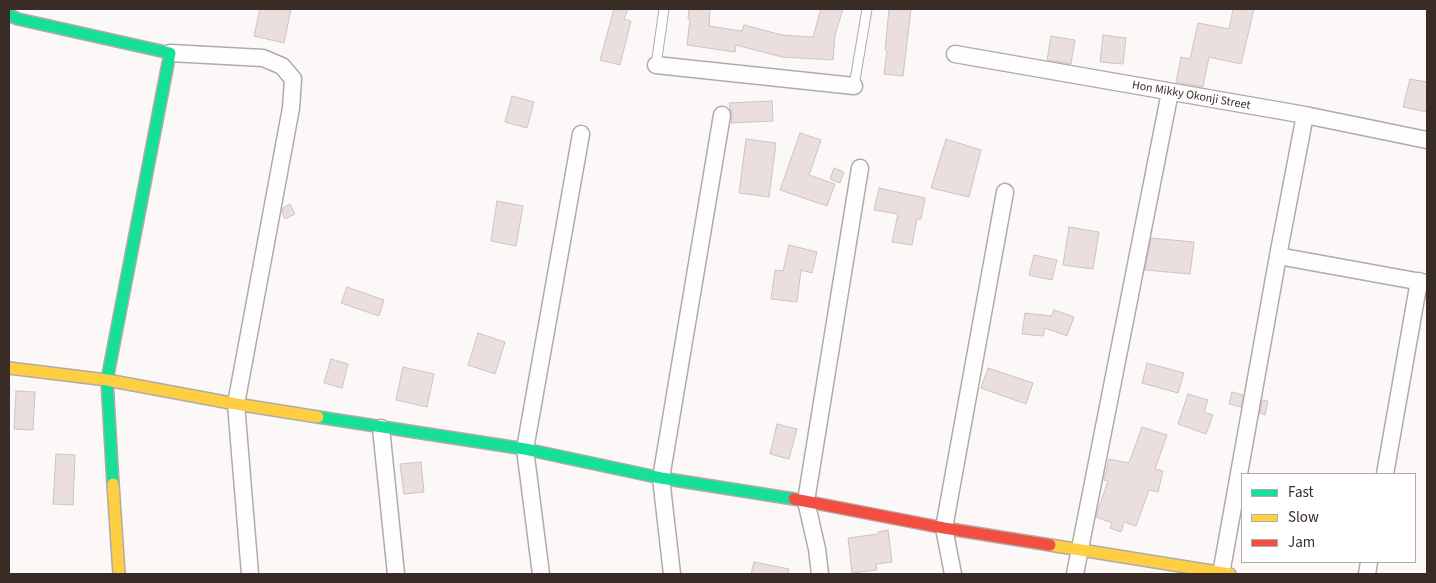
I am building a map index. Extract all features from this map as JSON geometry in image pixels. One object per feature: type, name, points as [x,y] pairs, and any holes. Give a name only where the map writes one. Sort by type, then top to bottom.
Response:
[{"type":"street","points":[[9,15],[18,19],[170,53],[263,58],[282,66],[293,79],[291,108],[236,404],[250,574]]},
{"type":"street","points":[[120,574],[107,380],[170,53]]},
{"type":"street","name":"Hon Mikky Okonji Street","points":[[955,54],[1305,114],[1427,140]]},
{"type":"street","points":[[656,65],[854,86]]},
{"type":"street","points":[[1075,574],[1170,92]]},
{"type":"street","points":[[1241,473],[1278,256],[1305,114]]},
{"type":"street","points":[[672,574],[661,478],[722,115]]},
{"type":"street","points":[[541,574],[525,449],[582,134]]},
{"type":"street","points":[[820,574],[817,549],[806,501],[860,168]]},
{"type":"street","points":[[953,574],[944,528],[1005,192]]},
{"type":"street","points":[[1278,256],[1423,282],[1385,473]]},
{"type":"street","points":[[9,368],[107,380],[381,428],[525,449],[661,478],[806,501],[944,528],[1224,574],[1241,474]]},
{"type":"street","points":[[381,428],[396,574]]},
{"type":"lane","points":[[656,65],[664,9]]},
{"type":"lane","points":[[854,86],[868,9]]},
{"type":"building","points":[[260,9],[291,9],[284,43],[254,36]]},
{"type":"building","points":[[614,9],[628,9],[624,19],[631,21],[620,65],[600,60]]},
{"type":"building","points":[[689,9],[710,9],[709,26],[742,31],[744,25],[782,35],[813,37],[821,9],[843,9],[835,35],[833,60],[782,57],[736,45],[735,52],[687,45],[690,19],[688,19]]},
{"type":"building","points":[[889,9],[911,9],[903,76],[884,74]]},
{"type":"building","points":[[1233,9],[1254,9],[1241,64],[1209,57],[1203,87],[1176,82],[1181,57],[1190,59],[1198,23],[1229,29]]},
{"type":"building","points":[[1103,35],[1126,38],[1123,64],[1100,62]]},
{"type":"building","points":[[1051,36],[1075,40],[1071,64],[1047,60]]},
{"type":"building","points":[[1410,79],[1427,82],[1427,112],[1403,107]]},
{"type":"building","points":[[512,96],[534,102],[527,128],[505,122]]},
{"type":"building","points":[[772,101],[773,121],[731,123],[732,116],[729,103]]},
{"type":"building","points":[[800,133],[821,140],[809,175],[835,184],[827,206],[780,190]]},
{"type":"building","points":[[746,139],[776,143],[769,197],[739,193]]},
{"type":"building","points":[[946,139],[981,150],[969,197],[931,188]]},
{"type":"building","points":[[834,168],[844,172],[840,183],[830,179]]},
{"type":"building","points":[[879,188],[925,198],[921,219],[917,219],[912,245],[892,242],[898,214],[874,210]]},
{"type":"building","points":[[497,201],[523,206],[516,246],[491,241]]},
{"type":"building","points":[[290,204],[295,214],[285,219],[282,213],[283,208]]},
{"type":"building","points":[[1069,227],[1099,232],[1093,269],[1063,265]]},
{"type":"building","points":[[1151,238],[1194,242],[1190,274],[1145,270]]},
{"type":"building","points":[[789,245],[817,252],[812,273],[801,270],[797,302],[771,299],[775,270],[783,271]]},
{"type":"building","points":[[1034,255],[1057,260],[1052,280],[1029,275]]},
{"type":"building","points":[[347,287],[384,300],[379,316],[341,303]]},
{"type":"building","points":[[1054,310],[1074,317],[1067,336],[1045,328],[1043,336],[1022,334],[1025,313],[1051,316]]},
{"type":"building","points":[[478,333],[505,342],[495,374],[468,365]]},
{"type":"building","points":[[331,359],[348,364],[342,388],[324,383]]},
{"type":"building","points":[[1147,363],[1184,373],[1178,393],[1142,383]]},
{"type":"building","points":[[403,367],[434,374],[427,407],[396,400]]},
{"type":"building","points":[[988,368],[1033,383],[1026,404],[981,388]]},
{"type":"building","points":[[16,391],[35,392],[33,430],[14,429]]},
{"type":"building","points":[[1232,392],[1243,395],[1241,407],[1229,404]]},
{"type":"building","points":[[1188,394],[1208,400],[1204,412],[1213,415],[1206,434],[1178,424]]},
{"type":"building","points":[[1262,400],[1268,401],[1265,415],[1260,413]]},
{"type":"building","points":[[777,424],[797,429],[789,459],[770,454]]},
{"type":"building","points":[[1142,427],[1167,435],[1155,469],[1163,471],[1158,492],[1149,490],[1136,526],[1124,522],[1121,532],[1110,528],[1112,523],[1096,517],[1108,481],[1104,480],[1109,459],[1129,463]]},
{"type":"building","points":[[56,454],[75,455],[73,505],[53,504]]},
{"type":"building","points":[[421,462],[424,492],[404,494],[400,464]]},
{"type":"building","points":[[888,530],[892,562],[876,564],[877,570],[852,573],[848,538],[878,534],[878,532]]},
{"type":"building","points":[[754,562],[789,569],[788,574],[751,574]]},
{"type":"traffic: fast","points":[[9,15],[18,19],[170,53],[107,380],[113,484]]},
{"type":"traffic: fast","points":[[318,417],[525,449],[661,478],[794,499]]},
{"type":"traffic: slow","points":[[9,368],[107,380],[318,417]]},
{"type":"traffic: slow","points":[[113,484],[119,574]]},
{"type":"traffic: slow","points":[[1050,545],[1230,574]]},
{"type":"traffic: jam","points":[[794,499],[944,528],[1050,545]]}]
